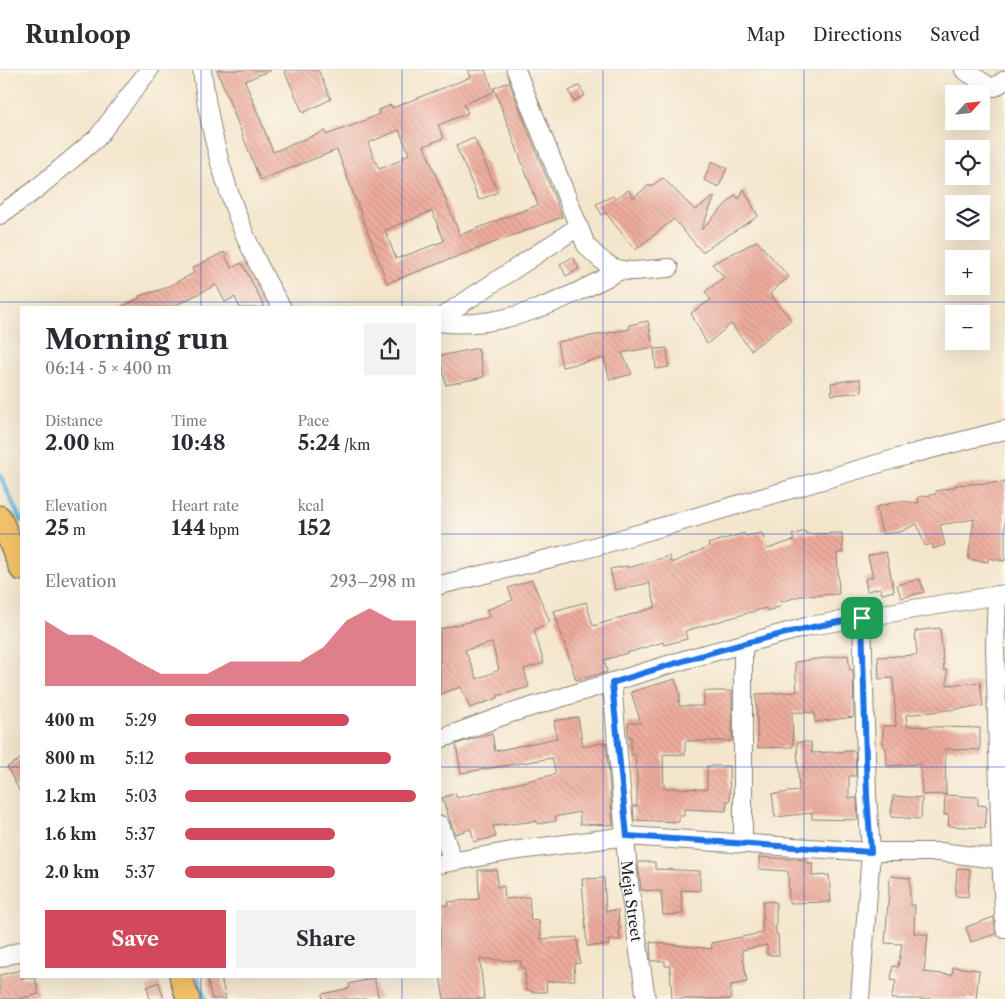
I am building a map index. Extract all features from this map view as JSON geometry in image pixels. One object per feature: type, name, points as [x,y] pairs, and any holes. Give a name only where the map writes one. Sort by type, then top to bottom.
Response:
[{"type":"main road","points":[[0,517],[20,567]]},
{"type":"main road","points":[[181,978],[188,999]]},
{"type":"street","points":[[0,215],[34,192],[97,138],[149,70]]},
{"type":"street","points":[[202,70],[221,166],[232,205],[281,306]]},
{"type":"street","points":[[516,70],[586,246],[605,265],[620,271]]},
{"type":"street","points":[[964,70],[990,87],[995,87],[1005,80]]},
{"type":"street","points":[[441,317],[578,227]]},
{"type":"street","points":[[441,322],[463,325],[505,318],[569,298],[620,271],[669,268]]},
{"type":"street","points":[[441,585],[576,552],[905,456],[1005,430]]},
{"type":"street","points":[[441,740],[508,714],[686,659],[743,646],[810,626],[1001,594],[995,646],[1005,929]]},
{"type":"street","points":[[860,999],[871,852],[867,795],[862,618]]},
{"type":"street","points":[[743,646],[743,843]]},
{"type":"street","name":"Meja Street","points":[[612,683],[627,836],[629,884],[646,999]]},
{"type":"street","points":[[441,830],[447,863],[512,851],[627,836],[871,852],[940,852],[1003,859]]},
{"type":"street","points":[[0,958],[20,951]]},
{"type":"building","points":[[217,70],[271,70],[245,81],[273,152],[325,131],[326,135],[359,123],[379,114],[378,110],[391,105],[392,108],[471,77],[468,70],[485,70],[494,92],[464,104],[468,113],[438,125],[444,138],[424,146],[460,235],[538,205],[494,88],[509,82],[562,217],[387,283],[337,150],[260,180]],"holes":[[[399,130],[409,154],[403,157],[404,159],[379,169],[368,143]],[[432,211],[444,241],[396,259],[385,230]]]},
{"type":"building","points":[[284,70],[318,70],[331,99],[303,113]]},
{"type":"building","points":[[579,86],[585,95],[574,101],[569,91]]},
{"type":"building","points":[[474,138],[498,192],[479,200],[456,146]]},
{"type":"building","points":[[712,161],[727,168],[719,187],[704,180]]},
{"type":"building","points":[[663,178],[695,210],[715,196],[701,230],[735,195],[739,199],[744,189],[758,216],[702,252],[674,219],[635,250],[605,212],[602,215],[596,204],[613,196],[615,199],[629,190],[633,198],[649,185],[650,187]]},
{"type":"building","points":[[757,241],[789,277],[770,293],[791,320],[751,350],[731,324],[707,344],[691,313],[711,300],[705,292],[724,277],[712,264]]},
{"type":"building","points":[[224,252],[231,268],[242,263],[264,306],[239,306],[235,297],[225,302],[216,285],[174,306],[123,306],[140,298],[139,296],[163,289],[194,273],[192,268]]},
{"type":"building","points":[[573,257],[579,269],[566,276],[560,264]]},
{"type":"building","points":[[648,321],[653,347],[622,353],[632,374],[610,380],[604,358],[562,367],[557,342],[630,329],[629,325]]},
{"type":"building","points":[[478,348],[484,377],[446,385],[441,356]]},
{"type":"building","points":[[667,348],[669,367],[656,369],[654,349]]},
{"type":"building","points":[[860,379],[862,392],[832,395],[831,383]]},
{"type":"building","points":[[1005,482],[1005,561],[988,558],[988,562],[968,559],[974,519],[940,525],[945,545],[933,549],[932,544],[925,546],[917,524],[900,532],[882,534],[876,507],[900,501],[919,503],[918,497],[936,494],[936,491],[955,487],[955,485]]},
{"type":"building","points":[[805,531],[806,534],[842,533],[843,552],[837,553],[839,594],[800,596],[781,602],[782,606],[767,611],[766,608],[685,631],[687,639],[664,645],[663,642],[604,660],[607,672],[576,680],[554,611],[586,602],[593,626],[656,607],[649,583],[615,590],[610,569],[628,566],[628,568],[669,556],[671,563],[709,547],[708,544],[744,533],[745,536],[762,533],[767,549],[794,540],[792,535]]},
{"type":"building","points":[[886,552],[894,591],[882,594],[880,588],[867,591],[865,579],[873,577],[868,556]]},
{"type":"building","points":[[920,579],[924,592],[901,598],[897,585]]},
{"type":"building","points":[[532,580],[550,622],[534,630],[544,663],[524,669],[529,687],[497,696],[498,698],[470,708],[461,687],[441,694],[441,629],[489,617],[486,610],[513,600],[508,588]],"holes":[[[492,643],[499,670],[477,679],[465,650]]]},
{"type":"building","points":[[940,628],[944,670],[947,670],[947,685],[980,682],[983,706],[906,715],[907,726],[980,728],[980,750],[945,749],[946,794],[922,795],[920,764],[887,766],[886,748],[883,748],[883,726],[896,726],[893,678],[879,679],[878,657],[917,655],[915,631]]},
{"type":"building","points":[[848,655],[850,670],[853,670],[854,717],[815,722],[814,713],[792,712],[793,747],[758,748],[756,694],[797,692],[795,662]]},
{"type":"building","points":[[675,679],[680,694],[679,706],[704,706],[704,691],[732,691],[732,741],[685,741],[685,755],[663,754],[664,788],[707,789],[707,766],[729,766],[730,801],[727,801],[726,811],[684,809],[684,816],[679,816],[679,822],[634,820],[633,806],[637,806],[637,778],[635,755],[631,754],[631,737],[628,737],[628,723],[641,723],[631,692]]},
{"type":"building","points":[[578,717],[583,747],[606,742],[613,825],[580,824],[580,812],[555,817],[556,821],[537,824],[537,821],[493,826],[496,837],[474,842],[471,829],[455,834],[442,798],[455,793],[457,798],[556,774],[552,758],[461,773],[456,744],[492,733],[495,751],[557,738],[554,721]]},
{"type":"building","points":[[797,742],[811,742],[812,753],[855,751],[856,776],[849,776],[849,798],[857,798],[858,820],[812,819],[812,813],[775,817],[772,794],[799,791]]},
{"type":"building","points":[[20,760],[20,792],[7,767]]},
{"type":"building","points":[[945,795],[978,797],[978,805],[987,806],[985,828],[948,826],[949,815],[944,815]]},
{"type":"building","points":[[893,796],[922,798],[921,819],[891,817]]},
{"type":"building","points":[[759,857],[807,860],[807,863],[813,863],[812,876],[829,875],[831,902],[789,903],[788,871],[759,869]]},
{"type":"building","points":[[638,862],[655,862],[655,869],[700,871],[700,891],[681,890],[683,914],[663,915],[661,891],[641,890]]},
{"type":"building","points":[[957,868],[970,869],[968,897],[955,896]]},
{"type":"building","points":[[478,870],[497,870],[497,887],[504,886],[505,899],[529,897],[531,921],[539,920],[541,939],[577,937],[580,963],[574,964],[575,980],[546,982],[547,992],[531,992],[531,990],[526,990],[525,968],[521,968],[521,961],[480,959],[484,999],[444,999],[440,978],[441,905],[448,905],[448,902],[479,899]]},
{"type":"building","points":[[890,876],[910,878],[910,905],[915,905],[914,933],[928,935],[924,972],[952,975],[953,967],[979,970],[976,999],[891,999],[896,981],[891,980],[893,966],[898,967],[902,944],[885,943]]},
{"type":"building","points":[[604,878],[606,911],[618,910],[620,940],[608,940],[609,945],[587,946],[582,879]]},
{"type":"building","points":[[763,901],[776,902],[776,934],[778,934],[779,955],[767,955],[767,945],[742,950],[747,982],[731,985],[731,999],[672,999],[670,966],[665,966],[665,961],[651,961],[650,942],[712,949],[711,943],[762,933]]},
{"type":"building","points":[[994,917],[996,934],[971,942],[966,927]]},
{"type":"building","points":[[20,970],[20,978],[35,978],[39,994],[19,999],[0,999],[0,975]]},
{"type":"building","points":[[207,978],[221,978],[226,999],[212,999]]},
{"type":"building","points":[[374,978],[379,999],[323,999],[322,994],[350,988],[349,984]]},
{"type":"building","points":[[159,982],[164,999],[150,999],[147,987]]},
{"type":"waterway","points":[[0,475],[20,519]]},
{"type":"waterway","points":[[198,978],[205,999]]},
{"type":"route","points":[[862,618],[867,795],[871,852],[627,836],[612,683],[686,659],[743,646],[810,626],[862,618]]}]
